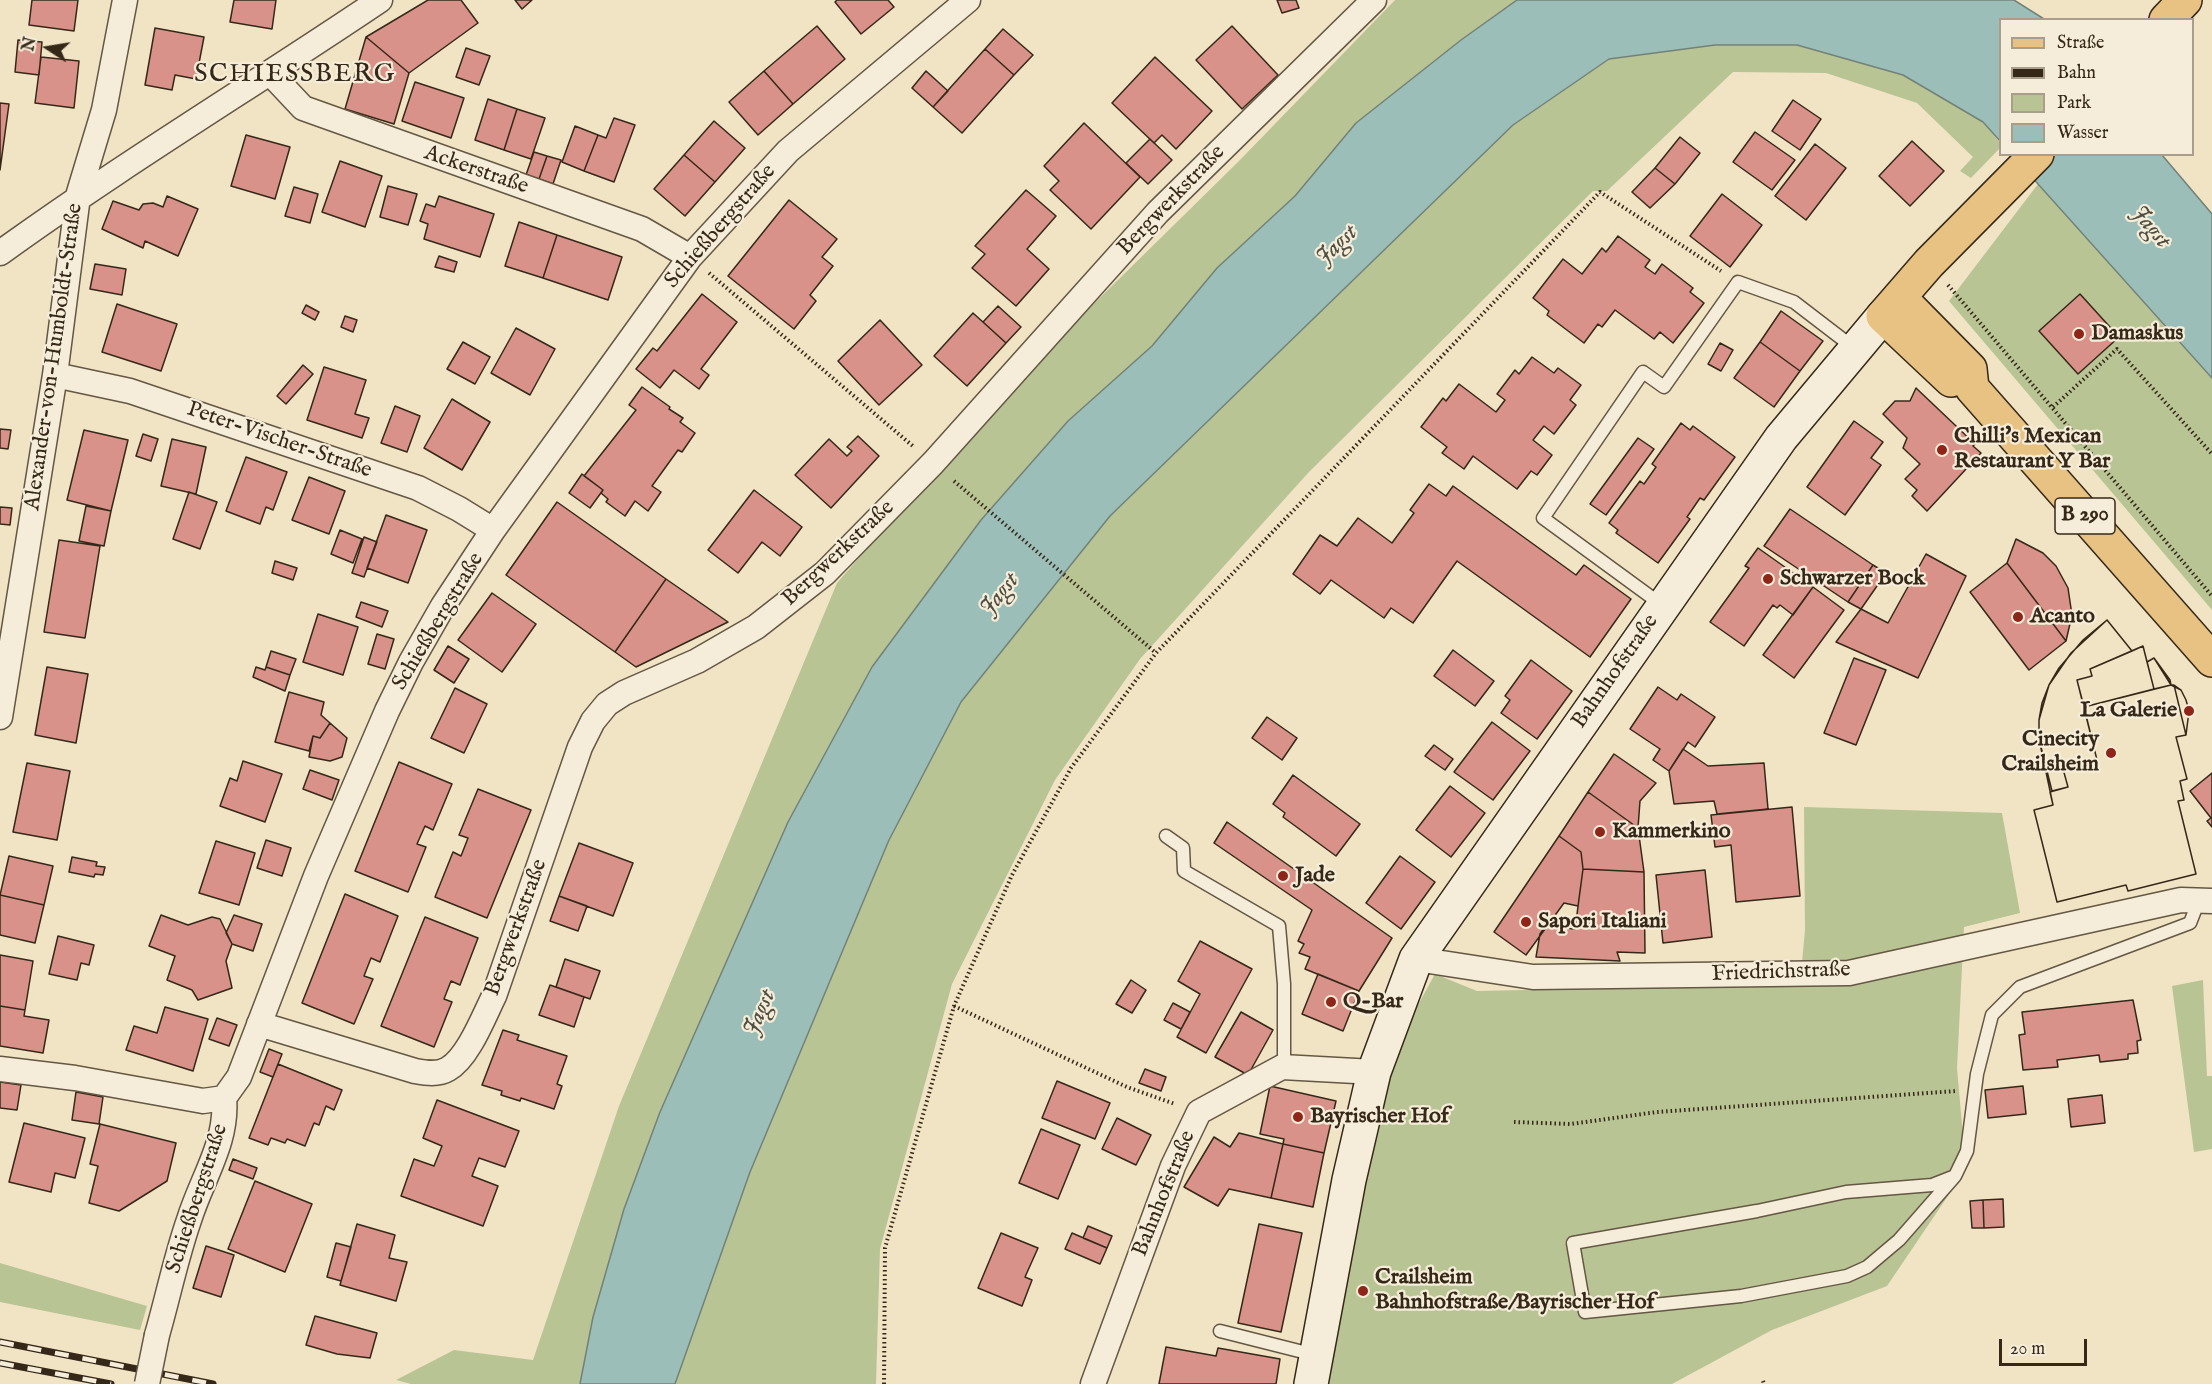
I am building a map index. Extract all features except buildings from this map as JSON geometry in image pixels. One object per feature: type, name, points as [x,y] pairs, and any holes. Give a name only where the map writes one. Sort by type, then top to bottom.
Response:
[{"type":"main road","points":[[2168,18],[2185,0]]},
{"type":"main road","points":[[1891,307],[1929,263],[2035,156]]},
{"type":"main road","name":"Bahnhofstraße","points":[[1314,1370],[1349,1180],[1374,1072],[1416,959],[1781,438],[1854,348],[1891,307]]},
{"type":"main road","name":"B 290","points":[[1891,307],[1970,369],[1972,388],[2212,660]]},
{"type":"street","name":"Alexander-von-Humboldt-Straße","points":[[0,717],[55,375],[78,196],[104,110],[126,0]]},
{"type":"street","points":[[0,252],[78,196],[271,74],[380,0]]},
{"type":"street","name":"Schießbergstraße","points":[[147,1384],[157,1335],[189,1219],[221,1139],[226,1118],[224,1098],[239,1077],[316,876],[397,691],[443,606],[494,530],[690,257],[788,151],[968,0]]},
{"type":"street","name":"Bergwerkstraße","points":[[259,1024],[415,1071],[433,1074],[448,1070],[458,1061],[475,1035],[494,996],[580,747],[593,721],[607,704],[624,693],[697,661],[756,627],[825,573],[933,463],[1158,212],[1374,0]]},
{"type":"street","name":"Ackerstraße","points":[[271,74],[303,108],[642,229],[690,257]]},
{"type":"street","name":"Peter-Vischer-Straße","points":[[55,375],[130,391],[418,488],[494,530]]},
{"type":"street","name":"Friedrichstraße","points":[[1416,959],[1533,977],[1849,973],[2181,900],[2205,901]]},
{"type":"street","points":[[1284,1067],[1374,1072]]},
{"type":"street","name":"Bahnhofstraße","points":[[1093,1384],[1173,1166],[1199,1112],[1284,1067]]},
{"type":"street","points":[[0,1069],[75,1078],[203,1101],[224,1098]]},
{"type":"lane","points":[[1663,605],[1543,518],[1643,372],[1664,387],[1738,282],[1794,302],[1854,348]]},
{"type":"lane","points":[[1166,836],[1183,848],[1184,871],[1279,926],[1284,984],[1284,1067]]},
{"type":"lane","points":[[1955,1176],[1932,1185],[1846,1192],[1757,1211],[1573,1243],[1585,1312],[1741,1296],[1847,1276],[1867,1267],[1899,1240],[1955,1176],[1967,1151],[1975,1090],[1992,1015],[2020,987],[2190,923],[2205,901]]},
{"type":"lane","points":[[1220,1331],[1314,1370]]},
{"type":"path","points":[[884,1384],[885,1248],[954,1006],[1012,875],[1071,768],[1156,653],[1600,192],[1738,282]]},
{"type":"path","points":[[690,257],[933,463]]},
{"type":"path","points":[[1929,263],[2212,596]]},
{"type":"path","points":[[2053,407],[2117,349],[2212,454]]},
{"type":"path","points":[[957,483],[1156,653]]},
{"type":"path","points":[[954,1006],[1127,1087],[1199,1112]]},
{"type":"path","points":[[1514,1122],[1572,1124],[1657,1112],[1975,1090]]},
{"type":"green space","points":[[1395,0],[1517,0],[1461,40],[1356,123],[1295,196],[1217,268],[1152,346],[1068,421],[981,520],[872,667],[788,822],[660,1112],[624,1209],[593,1317],[580,1384],[411,1384],[396,1380],[454,1350],[533,1360],[619,1106],[837,583],[912,497],[1063,334],[1239,161]]},
{"type":"green space","points":[[1715,45],[1797,45],[1903,75],[1983,122],[1999,142],[1999,149],[1971,178],[1960,171],[1973,157],[1917,103],[1826,73],[1733,72],[1607,191],[1593,191],[1309,472],[1140,659],[1055,780],[952,984],[880,1249],[876,1384],[675,1384],[750,1172],[889,840],[961,702],[1110,516],[1513,125],[1609,59]]},
{"type":"green space","points":[[2038,184],[2212,378],[2212,610],[1949,301]]},
{"type":"green space","points":[[1804,807],[2002,813],[2020,913],[1964,927],[1957,1068],[1964,1147],[1956,1184],[1887,1286],[1772,1330],[1672,1384],[1329,1384],[1374,1128],[1396,1045],[1435,974],[1477,991],[1800,984],[1805,930]]},
{"type":"green space","points":[[2203,980],[2207,1076],[2212,1076],[2212,1149],[2194,1152],[2172,986]]},
{"type":"green space","points":[[0,1263],[147,1306],[140,1330],[0,1302]]},
{"type":"water","name":"Jagst","points":[[1517,0],[2014,0],[2042,18],[1999,18],[1999,140],[1983,122],[1903,75],[1797,45],[1715,45],[1609,59],[1513,125],[1110,516],[961,702],[889,840],[750,1172],[675,1384],[580,1384],[593,1317],[624,1209],[660,1112],[788,822],[872,667],[981,520],[1068,421],[1152,346],[1217,268],[1295,196],[1356,123],[1461,40]]},
{"type":"water","name":"Jagst","points":[[2013,156],[2163,156],[2212,214],[2212,378]]},
{"type":"railway","points":[[0,1342],[213,1384]]},
{"type":"railway","points":[[0,1363],[111,1384]]},
{"type":"place","name":"Damaskus","points":[[2079,334]]},
{"type":"place","name":"Chilli's Mexican Restaurant Y Bar","points":[[1942,450]]},
{"type":"place","name":"Schwarzer Bock","points":[[1768,579]]},
{"type":"place","name":"Acanto","points":[[2018,617]]},
{"type":"place","name":"La Galerie","points":[[2189,711]]},
{"type":"place","name":"Cinecity Crailsheim","points":[[2111,753]]},
{"type":"place","name":"Kammerkino","points":[[1600,832]]},
{"type":"place","name":"Jade","points":[[1283,876]]},
{"type":"place","name":"Sapori Italiani","points":[[1526,922]]},
{"type":"place","name":"Q-Bar","points":[[1331,1002]]},
{"type":"place","name":"Bayrischer Hof","points":[[1298,1117]]},
{"type":"place","name":"Crailsheim Bahnhofstraße/Bayrischer Hof","points":[[1363,1291]]},
{"type":"district","name":"SCHIESSBERG","points":[[295,76]]}]
